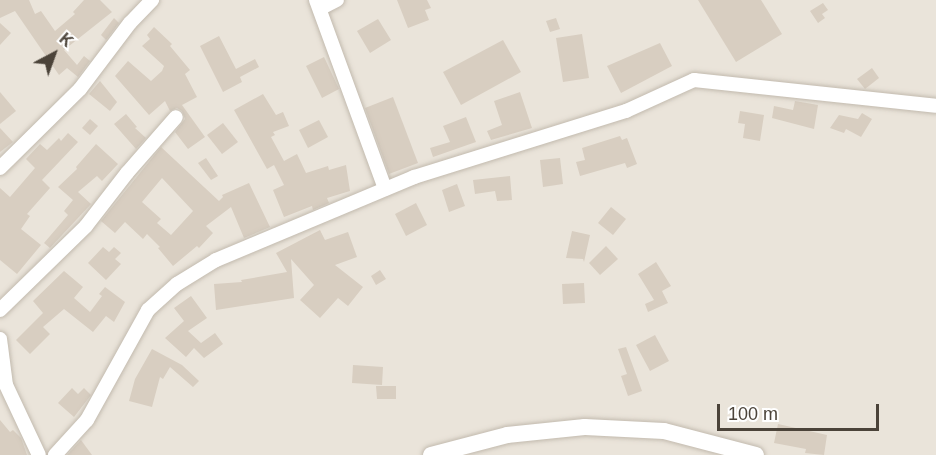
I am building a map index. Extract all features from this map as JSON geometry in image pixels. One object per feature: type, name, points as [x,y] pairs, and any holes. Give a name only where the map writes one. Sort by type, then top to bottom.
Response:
[{"type":"street","points":[[0,168],[80,89],[130,23],[152,0]]},
{"type":"street","points":[[337,0],[318,4],[385,189]]},
{"type":"street","points":[[55,455],[87,420],[148,310],[177,284],[216,260],[414,177],[626,111],[694,80],[936,106]]},
{"type":"street","points":[[0,310],[87,226],[127,173],[176,117]]},
{"type":"street","points":[[0,339],[3,386],[39,455]]},
{"type":"street","points":[[431,455],[507,435],[585,427],[664,431],[756,455]]},
{"type":"shaded area","points":[[0,0],[936,0],[936,455],[0,455]]},
{"type":"building","points":[[0,0],[29,0],[35,14],[41,11],[55,31],[75,14],[73,12],[84,0],[100,0],[112,12],[64,50],[77,65],[84,56],[90,61],[78,77],[67,68],[59,75],[15,11],[0,18]]},
{"type":"building","points":[[397,0],[427,0],[431,8],[425,10],[429,20],[408,28]]},
{"type":"building","points":[[698,0],[761,0],[782,34],[736,62]]},
{"type":"building","points":[[823,3],[828,10],[822,14],[825,18],[818,23],[810,11]]},
{"type":"building","points":[[114,18],[119,23],[106,40],[101,35]]},
{"type":"building","points":[[556,18],[560,29],[550,32],[546,21]]},
{"type":"building","points":[[378,19],[391,40],[370,53],[357,31]]},
{"type":"building","points":[[0,23],[11,33],[0,45]]},
{"type":"building","points":[[154,27],[172,44],[170,46],[190,70],[185,74],[197,97],[182,105],[205,137],[188,149],[175,132],[185,119],[182,111],[177,108],[170,111],[165,101],[149,115],[115,76],[128,61],[151,81],[162,71],[164,66],[142,46],[150,39],[147,35]]},
{"type":"building","points":[[582,34],[589,78],[563,82],[556,38]]},
{"type":"building","points":[[219,36],[236,69],[255,59],[259,67],[240,77],[242,82],[223,92],[200,46]]},
{"type":"building","points":[[503,40],[521,72],[461,105],[443,72]]},
{"type":"building","points":[[660,43],[672,66],[621,93],[607,66]]},
{"type":"building","points":[[324,57],[339,89],[322,98],[306,66]]},
{"type":"building","points":[[872,68],[879,78],[865,89],[857,79]]},
{"type":"building","points":[[100,81],[117,102],[110,111],[89,94]]},
{"type":"building","points":[[0,92],[16,111],[0,124]]},
{"type":"building","points":[[520,92],[532,128],[491,140],[487,131],[502,125],[494,101]]},
{"type":"building","points":[[263,94],[276,115],[283,112],[289,126],[273,132],[275,135],[271,137],[284,161],[297,154],[306,173],[328,166],[329,170],[346,165],[350,191],[327,198],[329,203],[313,210],[312,206],[284,217],[273,190],[284,185],[274,165],[267,169],[234,110]]},
{"type":"building","points":[[393,97],[418,163],[389,174],[365,108]]},
{"type":"building","points":[[795,101],[818,105],[814,129],[772,118],[774,106],[793,110]]},
{"type":"building","points":[[740,111],[764,115],[760,141],[743,138],[745,124],[738,123]]},
{"type":"building","points":[[862,113],[872,119],[861,137],[846,129],[844,133],[830,128],[839,115],[858,119]]},
{"type":"building","points":[[126,114],[137,127],[135,128],[146,138],[136,149],[114,124]]},
{"type":"building","points":[[466,117],[476,142],[433,157],[430,148],[450,142],[443,126]]},
{"type":"building","points":[[90,119],[98,126],[90,135],[82,128]]},
{"type":"building","points":[[319,120],[328,137],[308,148],[299,130]]},
{"type":"building","points":[[223,123],[238,142],[222,154],[207,135]]},
{"type":"building","points":[[0,128],[13,142],[0,152]]},
{"type":"building","points":[[68,133],[78,142],[42,180],[50,188],[27,214],[30,216],[21,229],[41,245],[17,274],[0,260],[0,188],[10,197],[35,168],[26,159],[40,144],[47,150],[59,138],[61,141]]},
{"type":"building","points":[[620,136],[622,140],[627,138],[637,164],[627,168],[625,163],[580,176],[576,162],[585,160],[582,148]]},
{"type":"building","points":[[96,144],[118,164],[102,181],[97,176],[78,192],[91,204],[50,248],[44,243],[68,215],[64,211],[73,200],[58,187],[77,169],[76,167]]},
{"type":"building","points":[[161,147],[219,201],[222,195],[249,183],[270,227],[244,238],[231,207],[206,226],[213,233],[199,248],[197,246],[173,266],[158,248],[160,247],[147,234],[143,239],[125,222],[115,233],[101,221]],"holes":[[[162,178],[193,211],[171,235],[157,223],[161,219],[142,202]]]},
{"type":"building","points":[[206,158],[218,176],[211,180],[198,163]]},
{"type":"building","points":[[560,158],[563,184],[543,187],[540,160]]},
{"type":"building","points":[[510,176],[512,200],[497,201],[495,191],[475,194],[473,180]]},
{"type":"building","points":[[457,184],[465,206],[449,212],[442,190]]},
{"type":"building","points":[[416,203],[427,225],[406,236],[395,214]]},
{"type":"building","points":[[611,207],[626,219],[613,235],[598,223]]},
{"type":"building","points":[[320,230],[325,240],[348,232],[357,257],[335,265],[363,287],[348,306],[338,298],[320,318],[300,300],[314,285],[291,259],[294,298],[216,310],[214,284],[242,282],[241,280],[287,272],[276,253]]},
{"type":"building","points":[[572,231],[590,235],[584,262],[583,259],[566,258]]},
{"type":"building","points":[[606,246],[618,259],[600,275],[589,263]]},
{"type":"building","points":[[103,247],[109,252],[114,247],[121,253],[115,259],[121,264],[106,280],[88,263]]},
{"type":"building","points":[[656,262],[671,286],[662,291],[668,303],[648,312],[645,304],[654,300],[638,274]]},
{"type":"building","points":[[380,270],[386,279],[376,285],[371,276]]},
{"type":"building","points":[[64,271],[83,287],[74,298],[90,312],[102,296],[99,294],[105,287],[125,302],[114,322],[106,316],[93,332],[64,309],[43,327],[50,334],[30,354],[16,340],[43,313],[33,301]]},
{"type":"building","points":[[584,283],[585,303],[563,304],[562,284]]},
{"type":"building","points":[[191,296],[207,318],[188,331],[201,343],[215,333],[223,344],[204,358],[194,348],[186,357],[165,338],[184,321],[174,308]]},
{"type":"building","points":[[655,335],[669,361],[650,371],[636,345]]},
{"type":"building","points":[[626,347],[642,391],[628,396],[621,376],[627,374],[618,349]]},
{"type":"building","points":[[152,349],[182,365],[199,381],[193,387],[170,367],[163,379],[160,377],[152,407],[129,401],[135,379]]},
{"type":"building","points":[[353,365],[383,367],[382,385],[352,383]]},
{"type":"building","points":[[376,386],[396,386],[396,399],[377,399]]},
{"type":"building","points":[[72,388],[78,394],[84,388],[91,395],[74,417],[58,403]]},
{"type":"building","points":[[0,420],[10,432],[13,430],[21,438],[27,455],[0,455]]},
{"type":"building","points":[[778,424],[827,435],[824,455],[805,453],[806,449],[774,443]]},
{"type":"building","points":[[81,440],[92,455],[67,455]]}]
